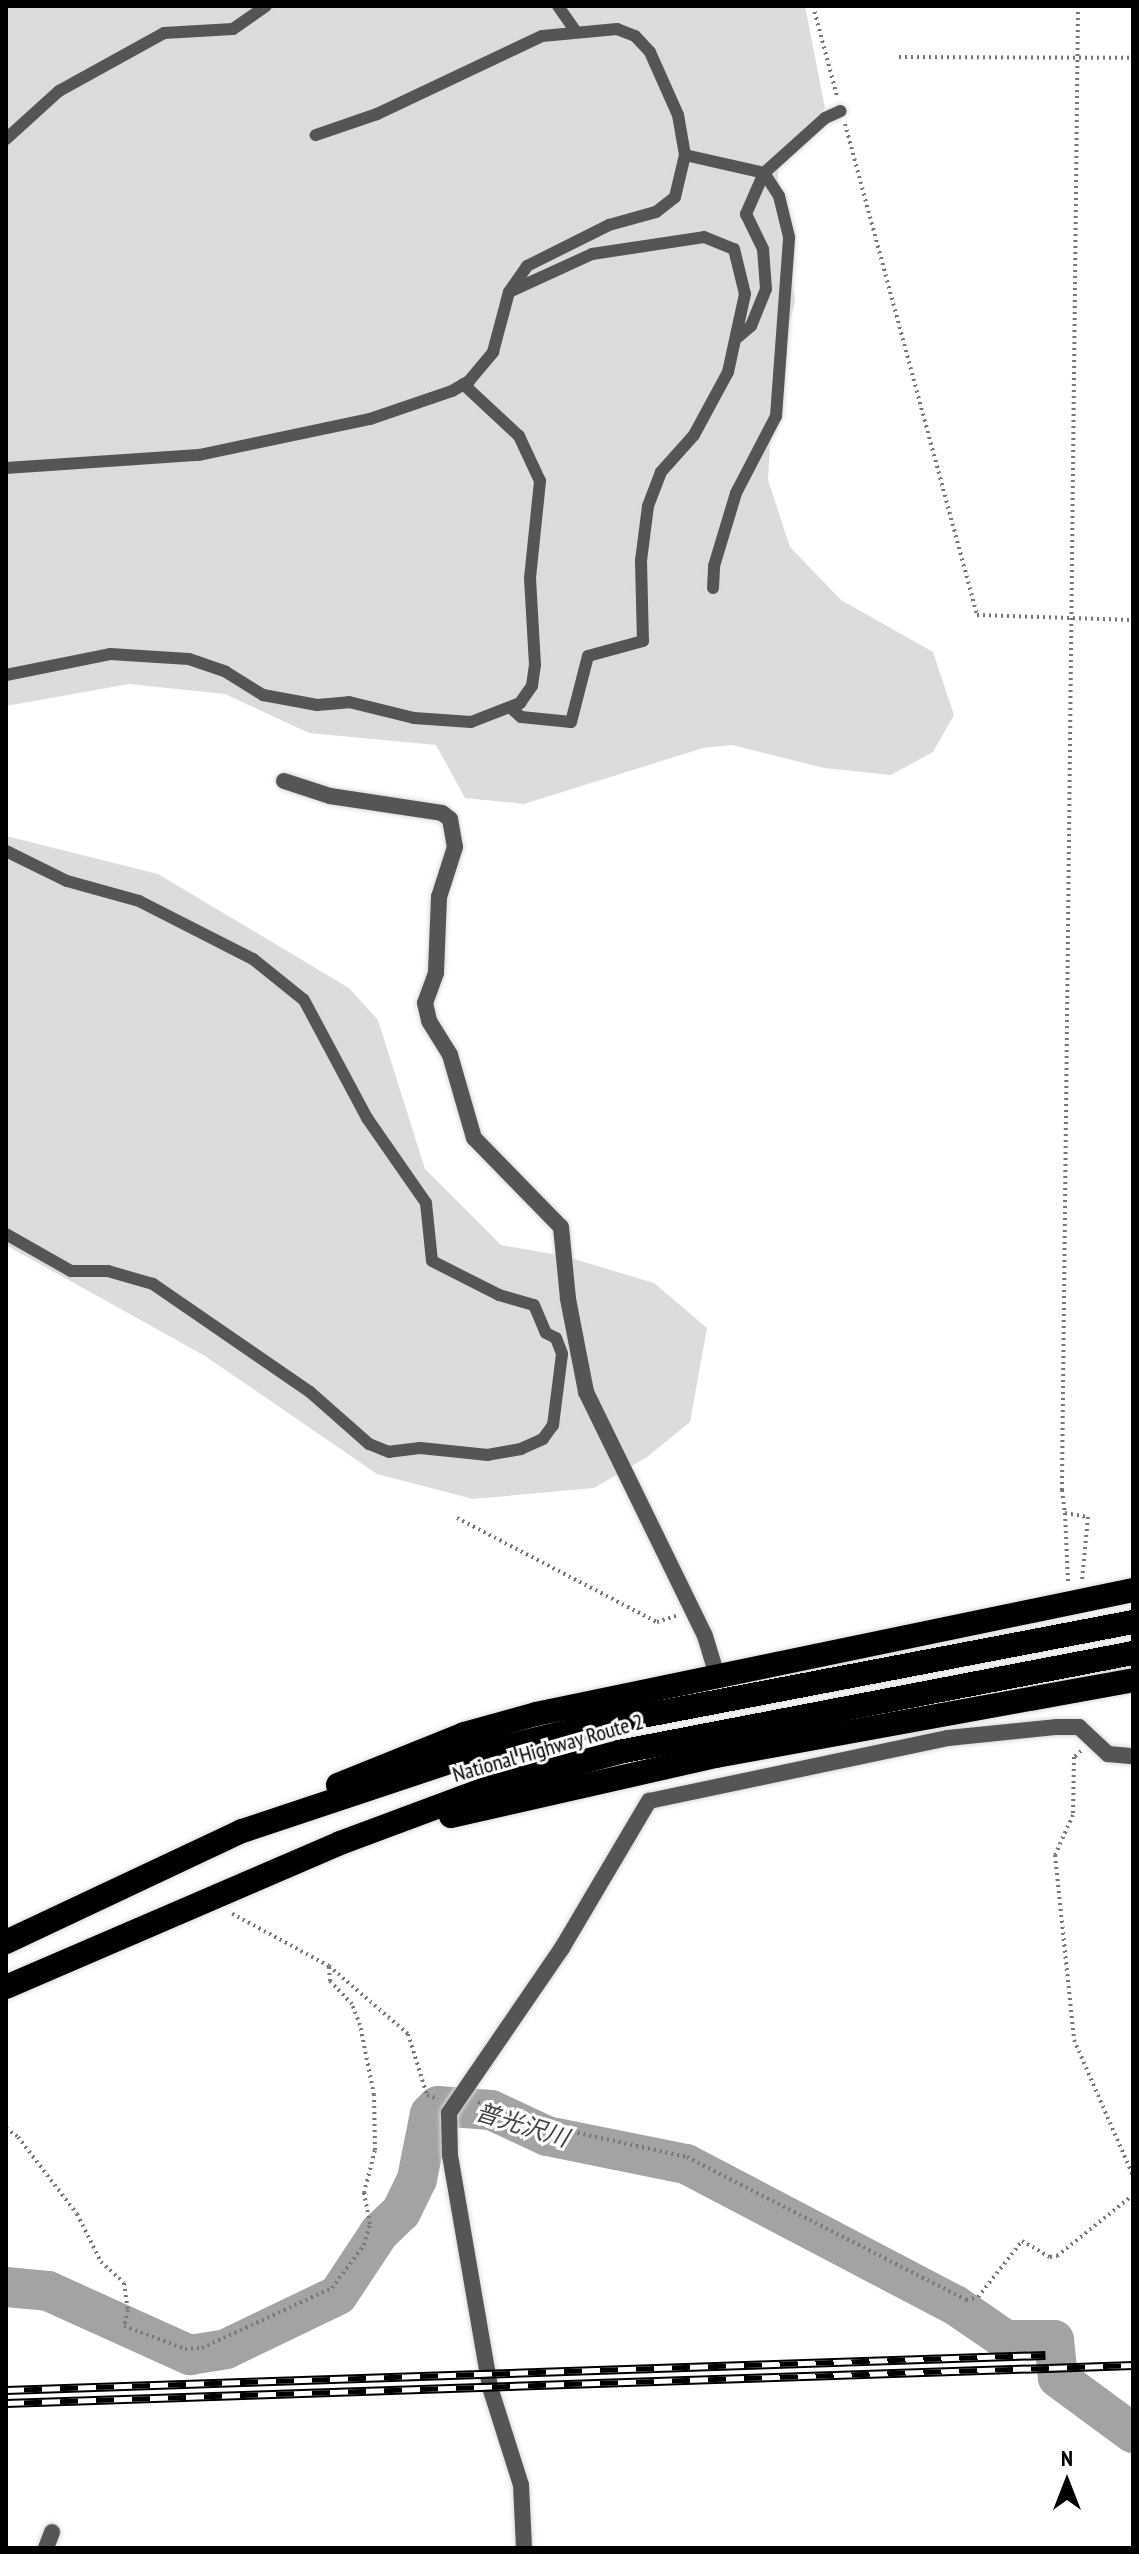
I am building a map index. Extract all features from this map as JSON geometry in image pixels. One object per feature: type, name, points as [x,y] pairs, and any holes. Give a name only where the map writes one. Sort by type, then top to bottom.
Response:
[{"type":"highway","points":[[242,1831],[388,1761],[464,1734],[1077,1591],[1133,1590]]},
{"type":"highway","name":"National Highway Route 2","points":[[6,1942],[242,1831],[467,1756],[559,1734],[1133,1622]]},
{"type":"highway","name":"National Highway Route 2","points":[[6,1987],[340,1843],[499,1784],[619,1752],[1133,1653]]},
{"type":"highway","points":[[340,1843],[716,1756],[859,1746],[1133,1680]]},
{"type":"street","points":[[284,781],[330,796],[442,813],[450,819],[455,847],[439,897],[436,973],[425,1003],[429,1021],[450,1055],[474,1138],[561,1227],[568,1299],[586,1392],[691,1606],[716,1673]]},
{"type":"street","points":[[524,2548],[521,2485],[490,2387],[450,2155],[454,2105],[562,1948],[649,1801],[859,1746],[1057,1727],[1079,1727],[1108,1754],[1133,1756]]},
{"type":"lane","points":[[6,139],[59,91],[164,33],[233,29],[266,6]]},
{"type":"lane","points":[[558,6],[574,29]]},
{"type":"lane","points":[[6,468],[242,448],[370,419],[463,384],[493,352],[509,292],[527,266],[548,251],[609,225],[656,212],[675,197],[685,155],[678,115],[650,52],[635,36],[617,29],[574,29],[542,36],[377,114],[316,135]]},
{"type":"lane","points":[[739,336],[751,326],[766,289],[763,249],[746,214],[764,173],[825,118],[841,111]]},
{"type":"lane","points":[[685,155],[764,173],[779,196],[789,237],[776,416],[736,493],[714,566],[713,588]]},
{"type":"lane","points":[[509,292],[592,254],[685,239],[719,239],[734,249],[745,294],[739,336],[704,418],[661,472],[648,506],[641,561],[643,641],[588,656],[571,722],[521,717],[511,708]]},
{"type":"lane","points":[[6,675],[110,654],[189,659],[226,672],[263,695],[317,705],[349,702],[414,718],[471,722],[511,708],[532,686],[535,665],[530,578],[540,481],[511,426],[463,384]]},
{"type":"lane","points":[[6,851],[67,881],[139,901],[253,959],[304,1000],[367,1118],[426,1203],[432,1261],[499,1295],[534,1305],[546,1333],[556,1338],[562,1354],[553,1425],[543,1439],[521,1449],[488,1455],[379,1448],[310,1392],[153,1284],[108,1271],[71,1271],[6,1234]]},
{"type":"path","points":[[813,6],[977,615],[1133,620]]},
{"type":"path","points":[[1077,1591],[1065,1513],[1078,6]]},
{"type":"path","points":[[899,57],[1133,58]]},
{"type":"path","points":[[1065,1513],[1088,1517],[1077,1591]]},
{"type":"path","points":[[457,1518],[657,1622],[691,1606]]},
{"type":"path","points":[[1099,1746],[1074,1757],[1073,1815],[1055,1855],[1076,2052],[1133,2176]]},
{"type":"path","points":[[218,1896],[227,1911],[329,1966],[408,2034],[427,2095],[454,2105],[687,2157],[966,2300],[978,2297],[1022,2241],[1050,2257],[1057,2256],[1133,2195]]},
{"type":"path","points":[[6,2128],[18,2137],[77,2214],[101,2262],[124,2283],[128,2310],[124,2326],[169,2344],[202,2348],[318,2296],[332,2288],[364,2245],[371,2212],[365,2179],[375,2150],[374,2095],[360,2025],[352,2004],[330,1981],[329,1966]]},
{"type":"shaded area","points":[[6,6],[805,6],[825,108],[779,166],[776,192],[795,300],[773,394],[768,480],[790,547],[841,600],[933,652],[954,715],[933,752],[891,775],[824,768],[732,745],[703,748],[524,804],[465,798],[436,745],[309,733],[225,694],[129,684],[6,706]]},
{"type":"shaded area","points":[[6,836],[158,874],[349,988],[378,1020],[425,1169],[501,1245],[564,1256],[654,1283],[707,1328],[690,1422],[647,1457],[594,1488],[473,1499],[377,1474],[205,1356],[6,1245]]},
{"type":"waterway","name":"普光沢川","points":[[6,2287],[48,2291],[190,2355],[226,2349],[338,2295],[379,2233],[401,2212],[417,2179],[430,2114],[438,2106],[491,2110],[547,2136],[686,2164],[955,2305],[1006,2340],[1054,2340],[1058,2378],[1133,2433]]},
{"type":"railway","points":[[6,2390],[1045,2355]]},
{"type":"railway","points":[[6,2403],[1133,2365]]}]
